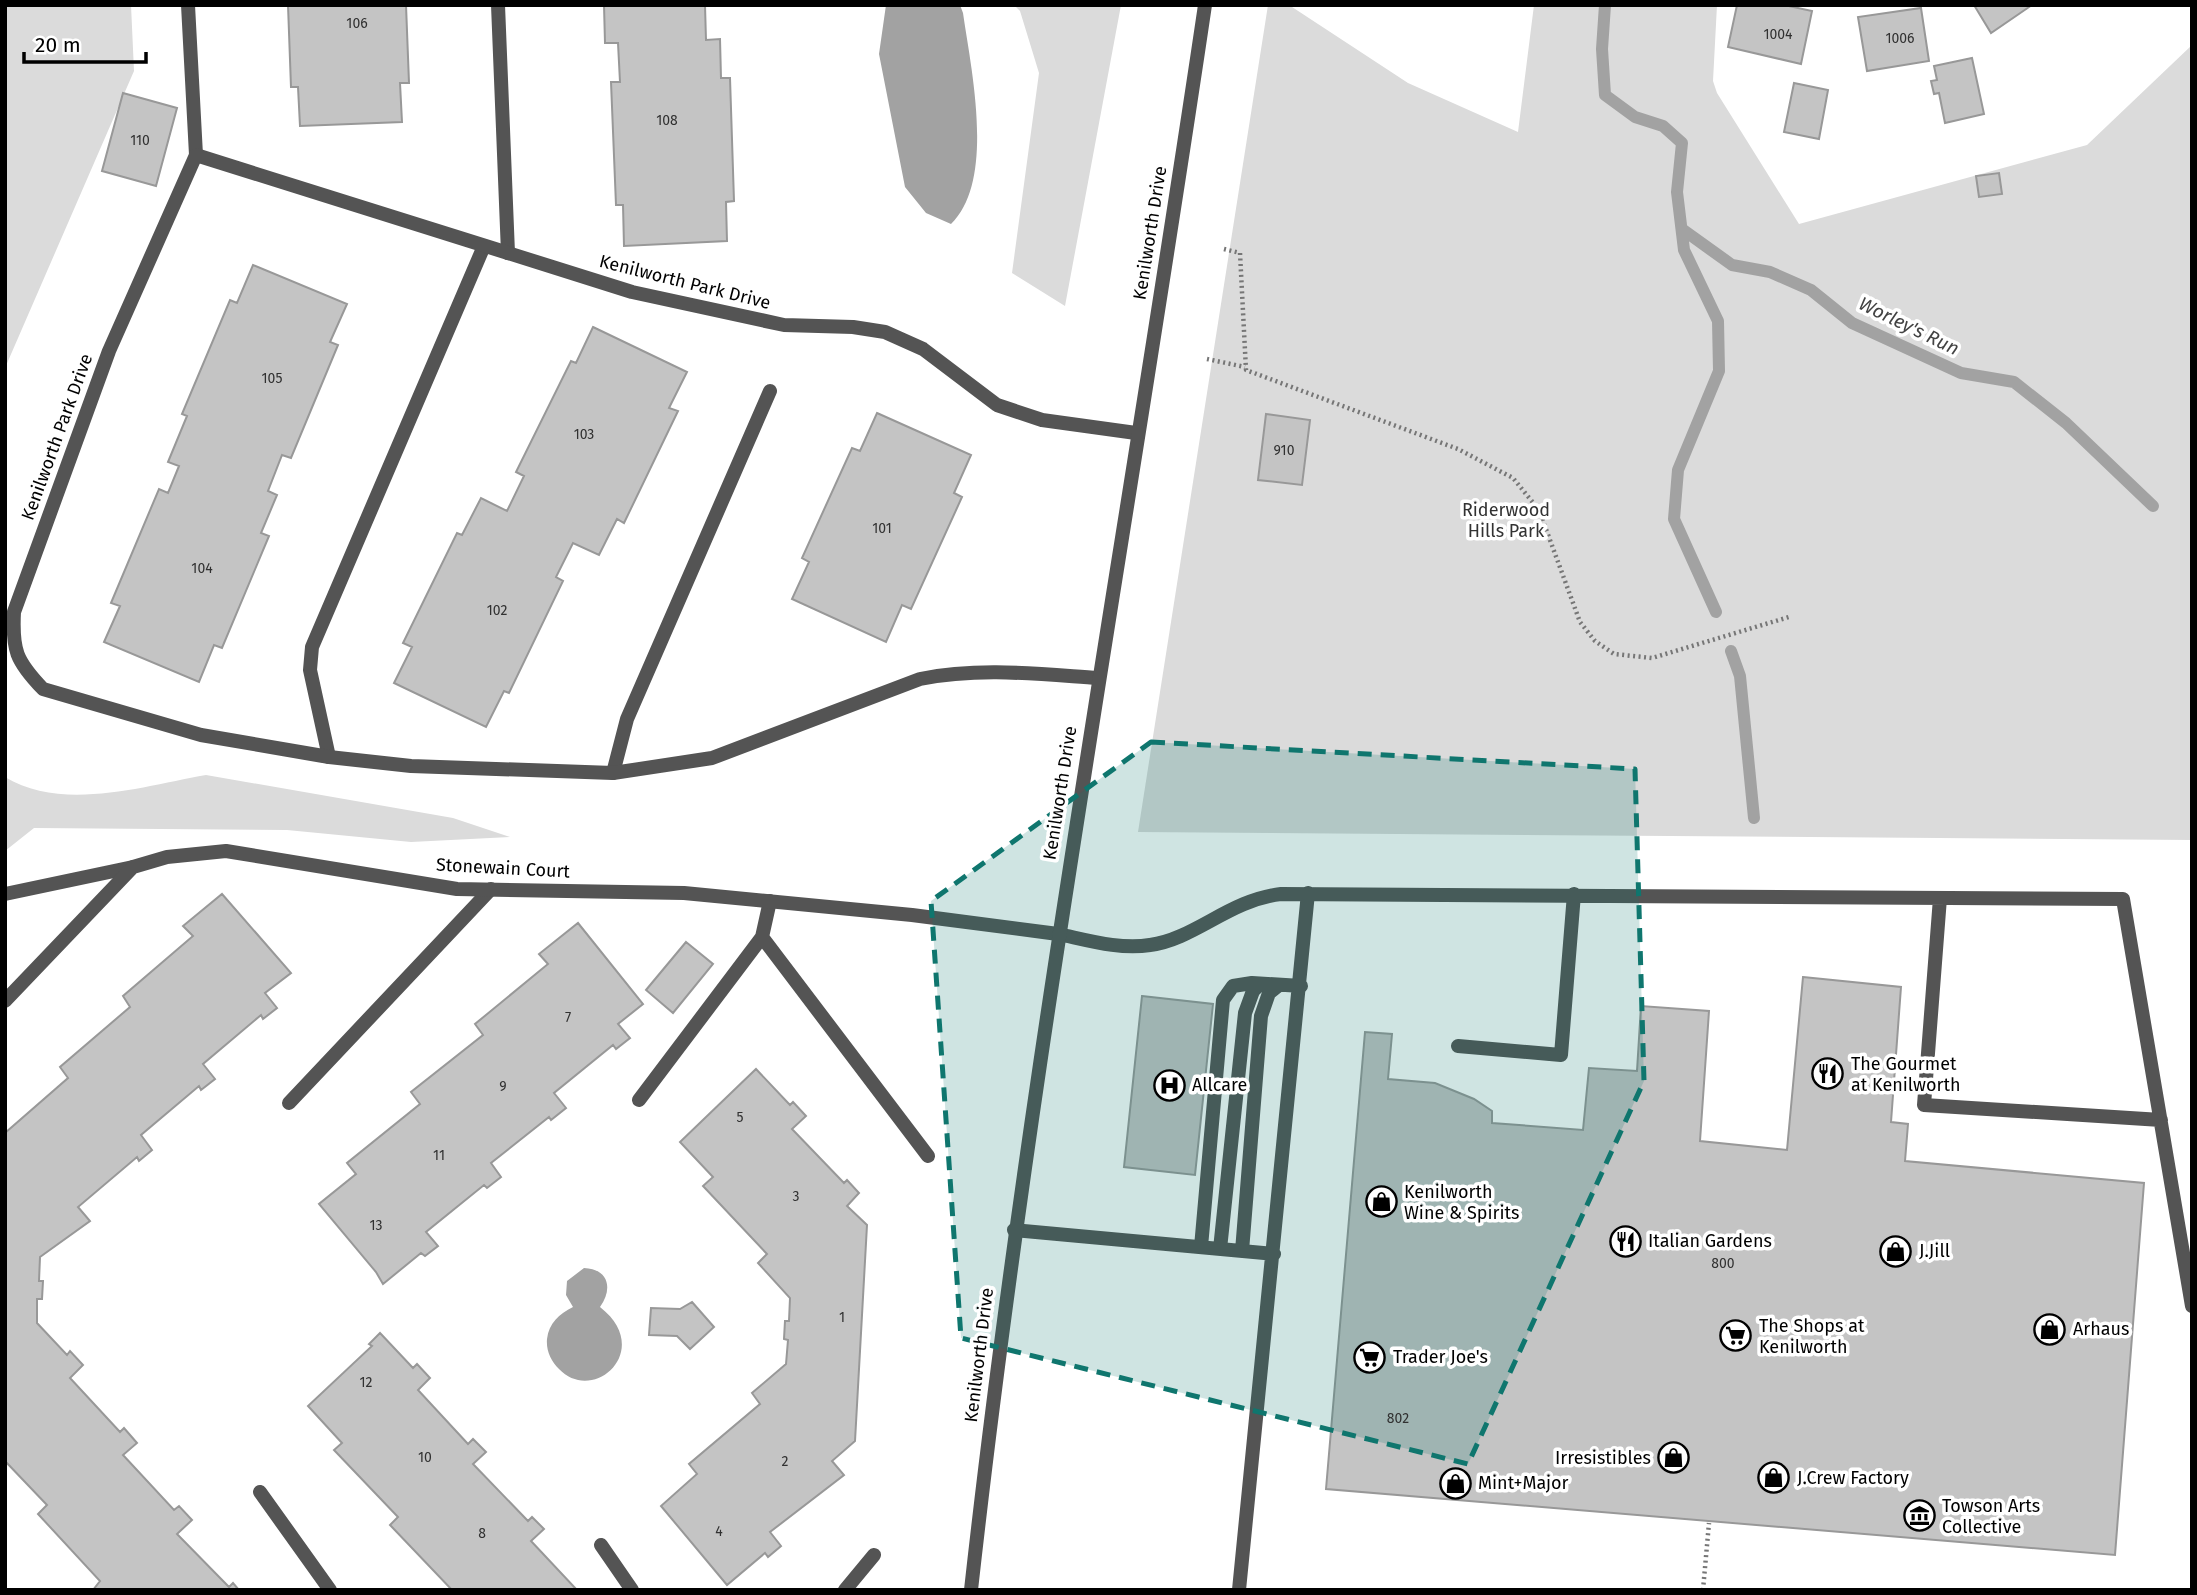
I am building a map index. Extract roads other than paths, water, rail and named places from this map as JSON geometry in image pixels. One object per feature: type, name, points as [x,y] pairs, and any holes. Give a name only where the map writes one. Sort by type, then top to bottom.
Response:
[{"type":"street","points":[[188,5],[196,155]]},
{"type":"street","points":[[498,5],[508,253]]},
{"type":"street","name":"Kenilworth Drive","points":[[971,1590],[1014,1230],[1136,433],[1205,5]]},
{"type":"street","name":"Kenilworth Park Drive","points":[[1098,678],[995,671],[952,673],[910,683],[712,758],[613,773],[411,766],[329,757],[201,735],[43,689],[28,674],[13,645],[14,612],[109,351],[196,155],[632,292],[785,325],[853,327],[885,332],[923,349],[997,405],[1042,420],[1136,433]]},
{"type":"street","points":[[329,757],[310,670],[313,647],[484,246]]},
{"type":"street","points":[[613,773],[627,719],[771,391]]},
{"type":"street","name":"Stonewain Court","points":[[5,1001],[133,867],[167,857],[226,851],[351,874],[457,889],[684,893],[912,915],[1058,934],[1111,945],[1150,946],[1170,939],[1255,897],[1308,893],[2123,899],[2161,1120]]},
{"type":"street","points":[[5,894],[133,867]]},
{"type":"street","points":[[289,1103],[491,889]]},
{"type":"street","points":[[1238,1590],[1301,986],[1308,893]]},
{"type":"street","points":[[1458,1046],[1561,1055],[1574,894]]},
{"type":"street","points":[[1940,898],[1924,1105],[2161,1120],[2192,1306]]},
{"type":"street","points":[[639,1100],[762,936],[770,901]]},
{"type":"street","points":[[762,936],[928,1156]]},
{"type":"street","points":[[1220,1249],[1245,1013],[1253,991],[1261,984]]},
{"type":"street","points":[[1242,1251],[1261,1016],[1269,993],[1279,985]]},
{"type":"street","points":[[1201,1247],[1223,1000],[1233,986],[1301,986]]},
{"type":"street","points":[[1014,1230],[1274,1254]]},
{"type":"street","points":[[260,1492],[330,1590]]},
{"type":"street","points":[[601,1545],[632,1590]]},
{"type":"street","points":[[845,1590],[873,1555]]},
{"type":"waterway","points":[[1605,5],[1602,49],[1605,95],[1635,117],[1663,126],[1682,143],[1677,192],[1684,250],[1718,321],[1719,371],[1678,470],[1674,519],[1716,612]]},
{"type":"waterway","name":"Worley's Run","points":[[1682,229],[1732,265],[1770,272],[1811,290],[1852,323],[1961,373],[2014,382],[2066,423],[2153,506]]},
{"type":"waterway","points":[[1731,651],[1740,676],[1754,818]]},
{"type":"place","name":"The Gourmet at Kenilworth","points":[[1828,1074]]},
{"type":"place","name":"Allcare","points":[[1169,1085]]},
{"type":"place","name":"Kenilworth Wine & Spirits","points":[[1381,1202]]},
{"type":"place","name":"Italian Gardens","points":[[1625,1241]]},
{"type":"place","name":"J.Jill","points":[[1896,1251]]},
{"type":"place","name":"Arhaus","points":[[2050,1329]]},
{"type":"place","name":"The Shops at Kenilworth","points":[[1736,1336]]},
{"type":"place","name":"Trader Joe's","points":[[1370,1357]]},
{"type":"place","name":"Irresistibles","points":[[1674,1458]]},
{"type":"place","name":"J.Crew Factory","points":[[1774,1478]]},
{"type":"place","name":"Mint+Major","points":[[1455,1483]]},
{"type":"place","name":"Towson Arts Collective","points":[[1919,1516]]},
{"type":"park label","name":"Riderwood Hills Park","points":[[1506,520]]}]
